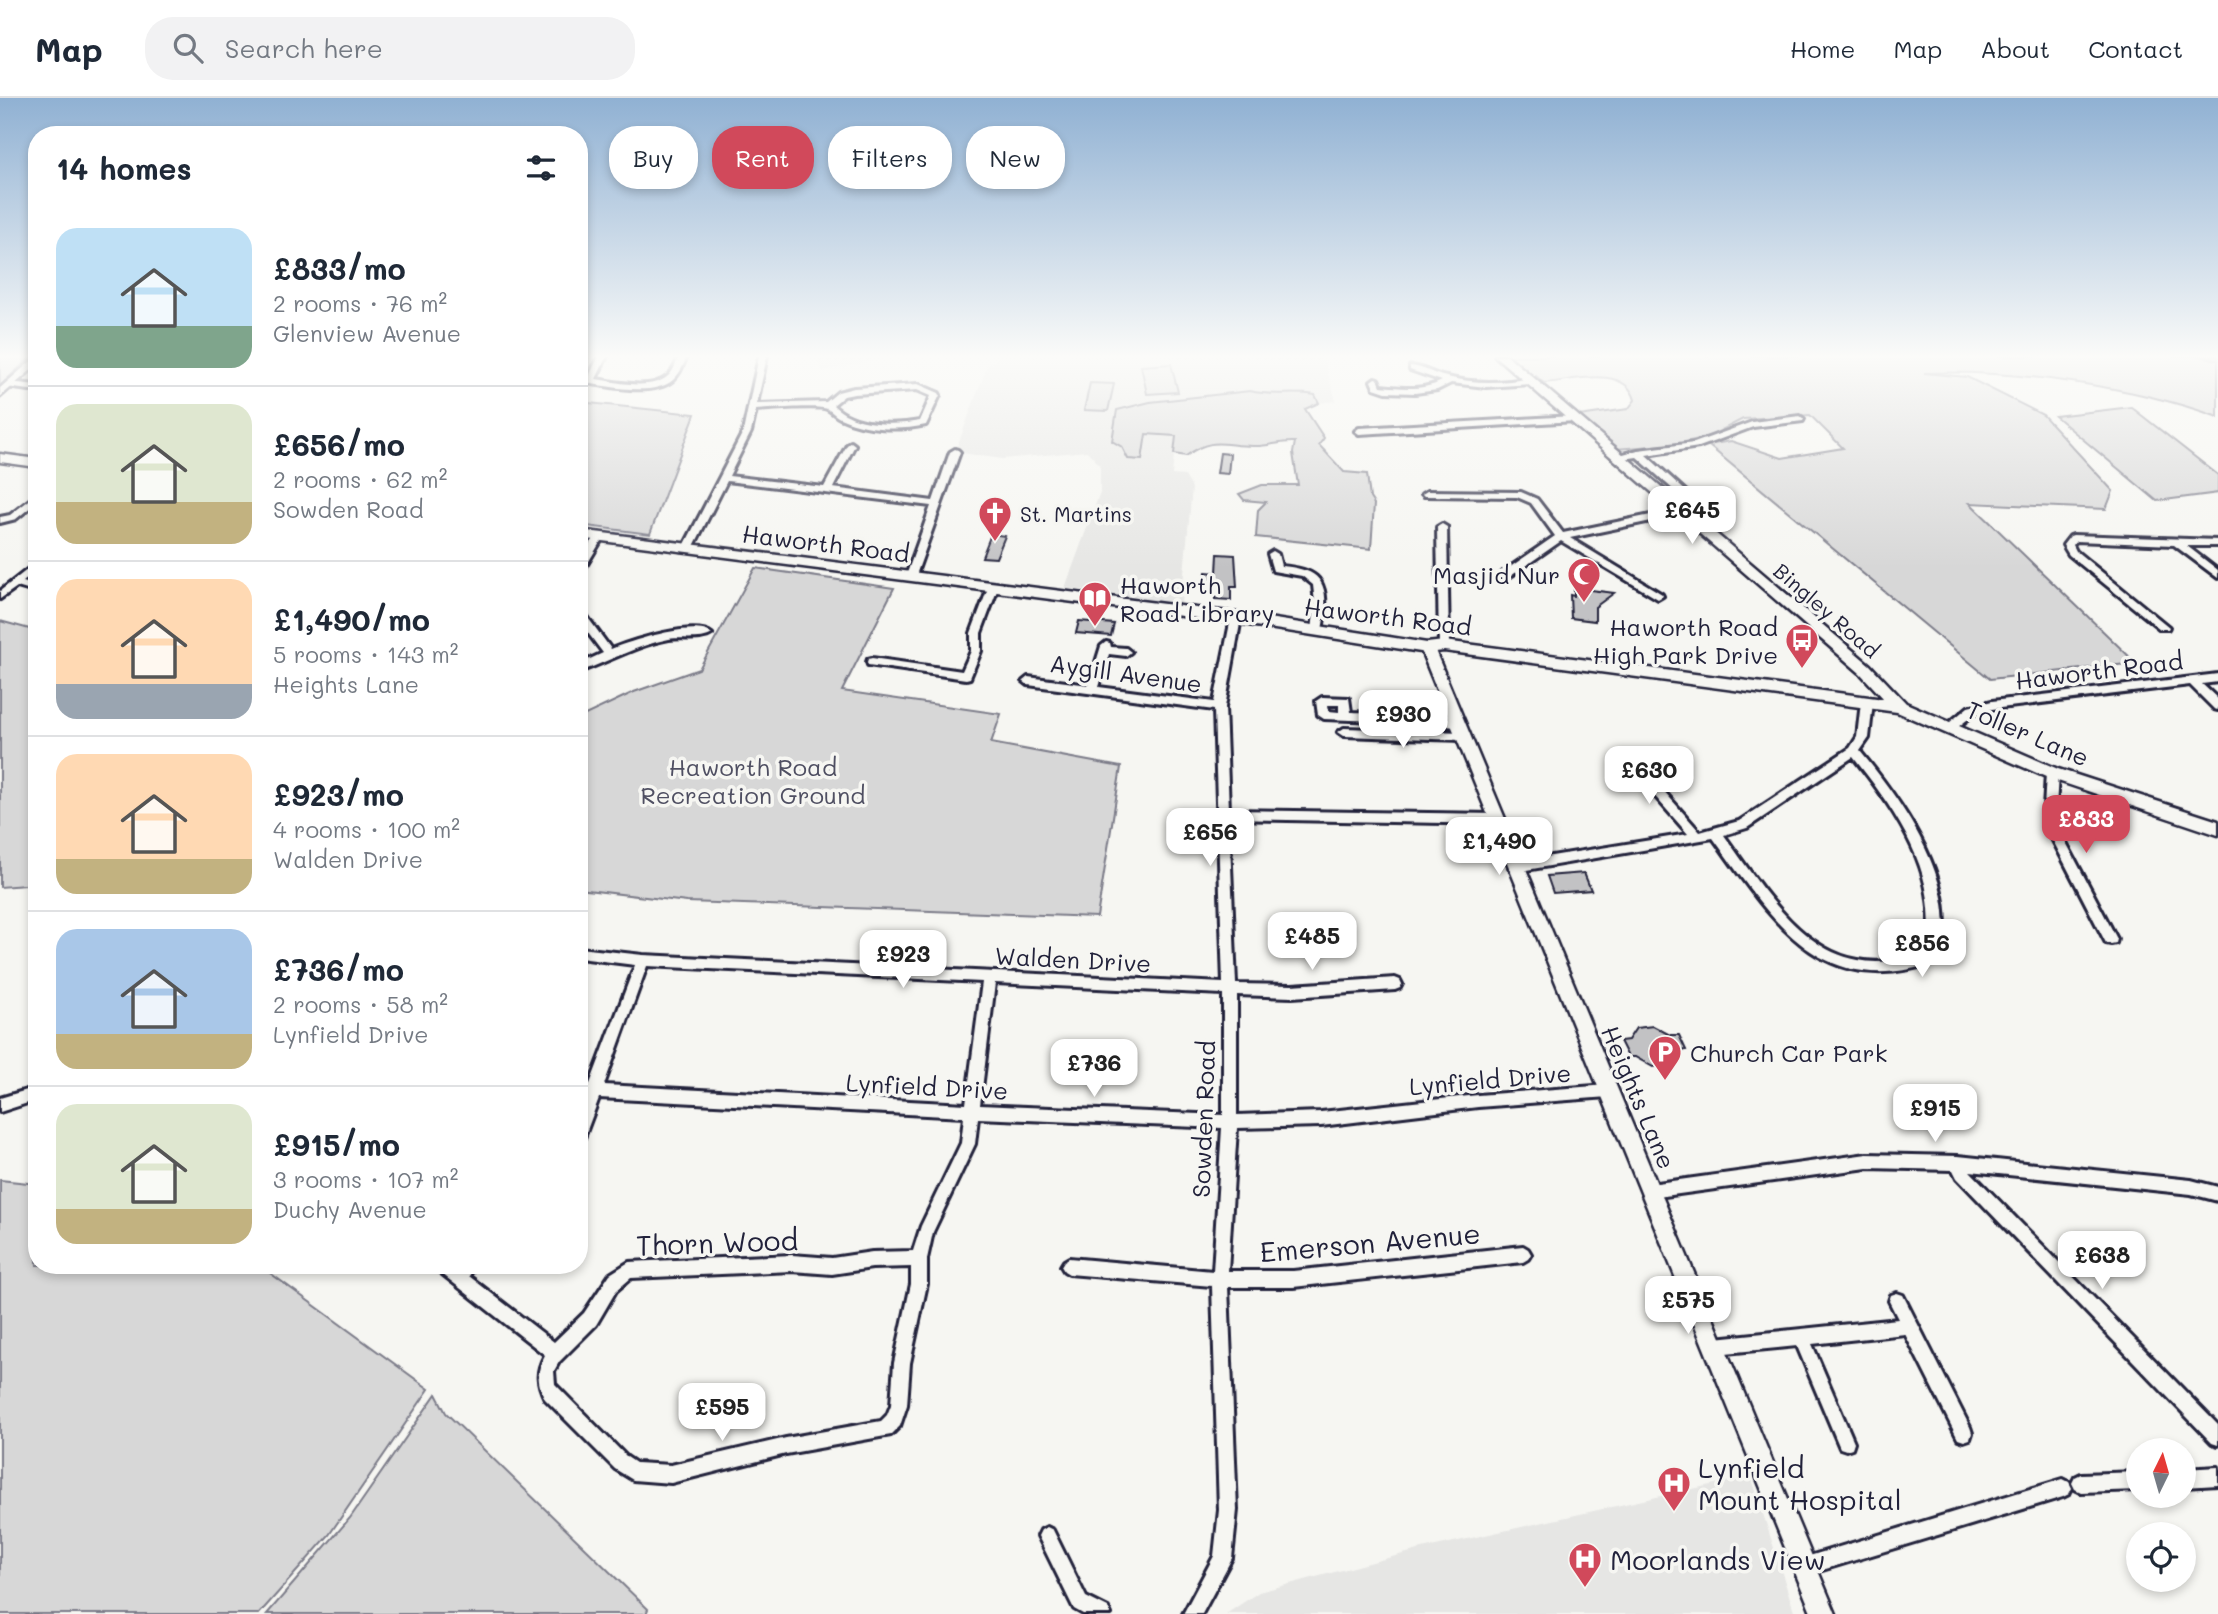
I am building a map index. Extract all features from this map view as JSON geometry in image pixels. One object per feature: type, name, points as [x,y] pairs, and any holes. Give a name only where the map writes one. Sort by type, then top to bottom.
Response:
[{"type":"main road","name":"Bingley Road","points":[[1582,427],[1864,669],[1900,707]]},
{"type":"main road","points":[[0,458],[28,462]]},
{"type":"main road","name":"Haworth Road","points":[[588,535],[1236,618],[1427,648],[1444,646],[1900,707]]},
{"type":"main road","name":"Toller Lane","points":[[1900,707],[2052,773],[2218,828]]},
{"type":"street","points":[[688,548],[748,427]]},
{"type":"street","points":[[1359,431],[1435,427]]},
{"type":"street","points":[[1617,457],[1701,444],[1747,427]]},
{"type":"street","points":[[828,489],[850,445]]},
{"type":"street","points":[[911,576],[956,452]]},
{"type":"street","points":[[1638,453],[1699,508]]},
{"type":"street","points":[[724,478],[937,504]]},
{"type":"street","points":[[1427,494],[1518,494],[1534,502],[1561,537],[1658,596]]},
{"type":"street","points":[[0,520],[13,517],[28,504]]},
{"type":"street","points":[[1504,576],[1561,537],[1680,512]]},
{"type":"street","points":[[1441,527],[1444,646]]},
{"type":"street","points":[[588,554],[599,536]]},
{"type":"street","points":[[2164,628],[2072,553],[2068,545],[2073,538],[2179,545],[2218,544]]},
{"type":"street","points":[[2179,545],[2218,575]]},
{"type":"street","points":[[1273,554],[1276,573],[1298,569],[1310,573],[1317,580],[1322,590],[1317,631]]},
{"type":"street","points":[[0,596],[28,573]]},
{"type":"street","points":[[16,583],[28,587]]},
{"type":"street","points":[[872,662],[966,675],[976,651],[976,633],[993,588]]},
{"type":"street","name":"Sowden Road","points":[[1192,1614],[1223,1558],[1228,1510],[1220,1279],[1230,1122],[1230,989],[1226,814],[1219,707],[1236,618]]},
{"type":"street","points":[[588,625],[609,654]]},
{"type":"street","points":[[588,664],[649,638],[677,632],[707,634]]},
{"type":"street","points":[[1093,689],[1105,648],[1126,652]]},
{"type":"street","name":"Heights Lane","points":[[1427,648],[1495,819],[1824,1614]]},
{"type":"street","name":"Haworth Road","points":[[1950,727],[1972,710],[1992,705],[2218,678]]},
{"type":"street","name":"Aygill Avenue","points":[[1028,681],[1219,707]]},
{"type":"street","points":[[2193,682],[2218,706]]},
{"type":"street","points":[[1515,867],[1698,837],[1743,825],[1854,751],[1863,738],[1867,702]]},
{"type":"street","points":[[1345,716],[1428,719],[1459,730]]},
{"type":"street","points":[[1344,732],[1459,730]]},
{"type":"street","points":[[1716,833],[1790,932],[1815,951],[1853,966],[1886,968],[1932,958],[1940,936],[1937,900],[1926,867],[1901,814],[1882,784],[1854,751]]},
{"type":"street","points":[[1646,768],[1642,774],[1698,837]]},
{"type":"street","points":[[2052,773],[2050,809],[2053,829],[2111,939]]},
{"type":"street","points":[[1226,814],[1495,819]]},
{"type":"street","name":"Walden Drive","points":[[588,954],[643,960],[1230,989],[1292,991],[1395,984]]},
{"type":"street","points":[[588,1111],[643,960]]},
{"type":"street","points":[[466,1274],[555,1353],[545,1372],[545,1382],[551,1393],[632,1471],[671,1474],[786,1446],[885,1429],[894,1420],[899,1405],[902,1363],[919,1284],[919,1259],[936,1206],[952,1182],[968,1144],[989,978]]},
{"type":"street","name":"Lynfield Drive","points":[[588,1091],[974,1112],[1230,1122],[1321,1119],[1478,1101],[1608,1091]]},
{"type":"street","points":[[0,1105],[28,1096]]},
{"type":"street","points":[[1650,1191],[1867,1161],[1958,1163],[2191,1187],[2218,1194]]},
{"type":"street","points":[[1958,1163],[1962,1173],[2218,1437]]},
{"type":"street","name":"Emerson Avenue","points":[[1220,1279],[1293,1279],[1523,1254]]},
{"type":"street","name":"Thorn Wood","points":[[555,1353],[591,1318],[612,1281],[629,1270],[792,1263],[832,1266],[872,1260],[919,1259]]},
{"type":"street","points":[[1069,1266],[1220,1279]]},
{"type":"street","points":[[1897,1301],[1964,1433]]},
{"type":"street","points":[[1714,1346],[1910,1326]]},
{"type":"street","points":[[1801,1337],[1846,1442]]},
{"type":"street","points":[[2196,1477],[2218,1476]]},
{"type":"street","points":[[2081,1483],[2126,1481]]},
{"type":"street","points":[[1806,1566],[2063,1488]]},
{"type":"street","points":[[1047,1536],[1080,1603],[1102,1614]]},
{"type":"shaded area","points":[[964,427],[1157,427],[1146,434],[1176,436],[1172,475],[1185,476],[1192,488],[1181,605],[1065,588],[1100,492],[1100,465],[1087,451],[1002,459],[955,452]]},
{"type":"shaded area","name":"Lynfield Mount Hospital","points":[[1751,1476],[1795,1614],[1226,1614],[1259,1592],[1422,1549]]},
{"type":"green space","points":[[588,427],[690,427],[650,534],[588,526]]},
{"type":"green space","points":[[1114,427],[1317,427],[1324,438],[1319,445],[1344,472],[1367,474],[1370,498],[1374,504],[1371,549],[1256,537],[1258,510],[1266,502],[1244,500],[1239,494],[1262,485],[1298,485],[1293,453],[1295,442],[1256,446],[1212,444],[1186,456],[1174,454],[1176,436],[1146,434],[1142,460],[1128,459],[1122,447],[1112,441]]},
{"type":"green space","points":[[1591,427],[1728,427],[1708,437],[1676,444],[1616,449]]},
{"type":"green space","points":[[1822,427],[2054,427],[2113,491],[2106,509],[1970,503],[2136,663],[1990,679],[1708,445],[1731,441],[1782,458],[1843,448]]},
{"type":"green space","points":[[2068,427],[2156,427],[2218,475],[2218,493],[2157,501]]},
{"type":"green space","name":"Haworth Road Recreation Ground","points":[[755,568],[894,588],[842,691],[1001,714],[991,743],[1121,767],[1097,917],[687,902],[588,890],[588,714],[634,692],[699,669]]},
{"type":"green space","points":[[0,621],[28,629],[28,883],[0,887]]},
{"type":"green space","points":[[0,1180],[28,1183],[28,1274],[271,1274],[429,1389],[329,1535],[259,1614],[0,1614]]},
{"type":"green space","points":[[436,1394],[446,1413],[648,1609],[646,1614],[267,1614],[350,1518]]},
{"type":"building","points":[[1220,453],[1230,454],[1228,474],[1217,473]]},
{"type":"building","points":[[991,534],[1005,536],[996,558],[982,557]]},
{"type":"building","points":[[1218,554],[1235,555],[1237,587],[1231,587],[1231,600],[1215,599],[1216,585],[1205,585],[1206,572],[1217,573]]},
{"type":"building","name":"Masjid Nur","points":[[1574,582],[1591,585],[1591,590],[1614,593],[1595,607],[1595,621],[1571,618],[1570,595],[1574,596]]},
{"type":"building","name":"Haworth Road Library","points":[[1079,621],[1114,624],[1111,636],[1076,633]]},
{"type":"building","points":[[1584,873],[1591,890],[1553,893],[1547,876]]},
{"type":"building","points":[[1653,1026],[1670,1035],[1679,1035],[1686,1050],[1677,1052],[1671,1064],[1653,1067],[1635,1057],[1628,1057],[1620,1041],[1628,1040],[1636,1028]]},
{"type":"place","name":"St. Martins","points":[[995,543]]},
{"type":"place","name":"Masjid Nur","points":[[1584,604]]},
{"type":"place","name":"Haworth Road Library","points":[[1095,628]]},
{"type":"place","name":"Haworth Road High Park Drive","points":[[1802,670]]},
{"type":"place","name":"Church Car Park","points":[[1665,1082]]},
{"type":"place","name":"Lynfield Mount Hospital","points":[[1674,1513]]},
{"type":"place","name":"Moorlands View","points":[[1585,1589]]}]
